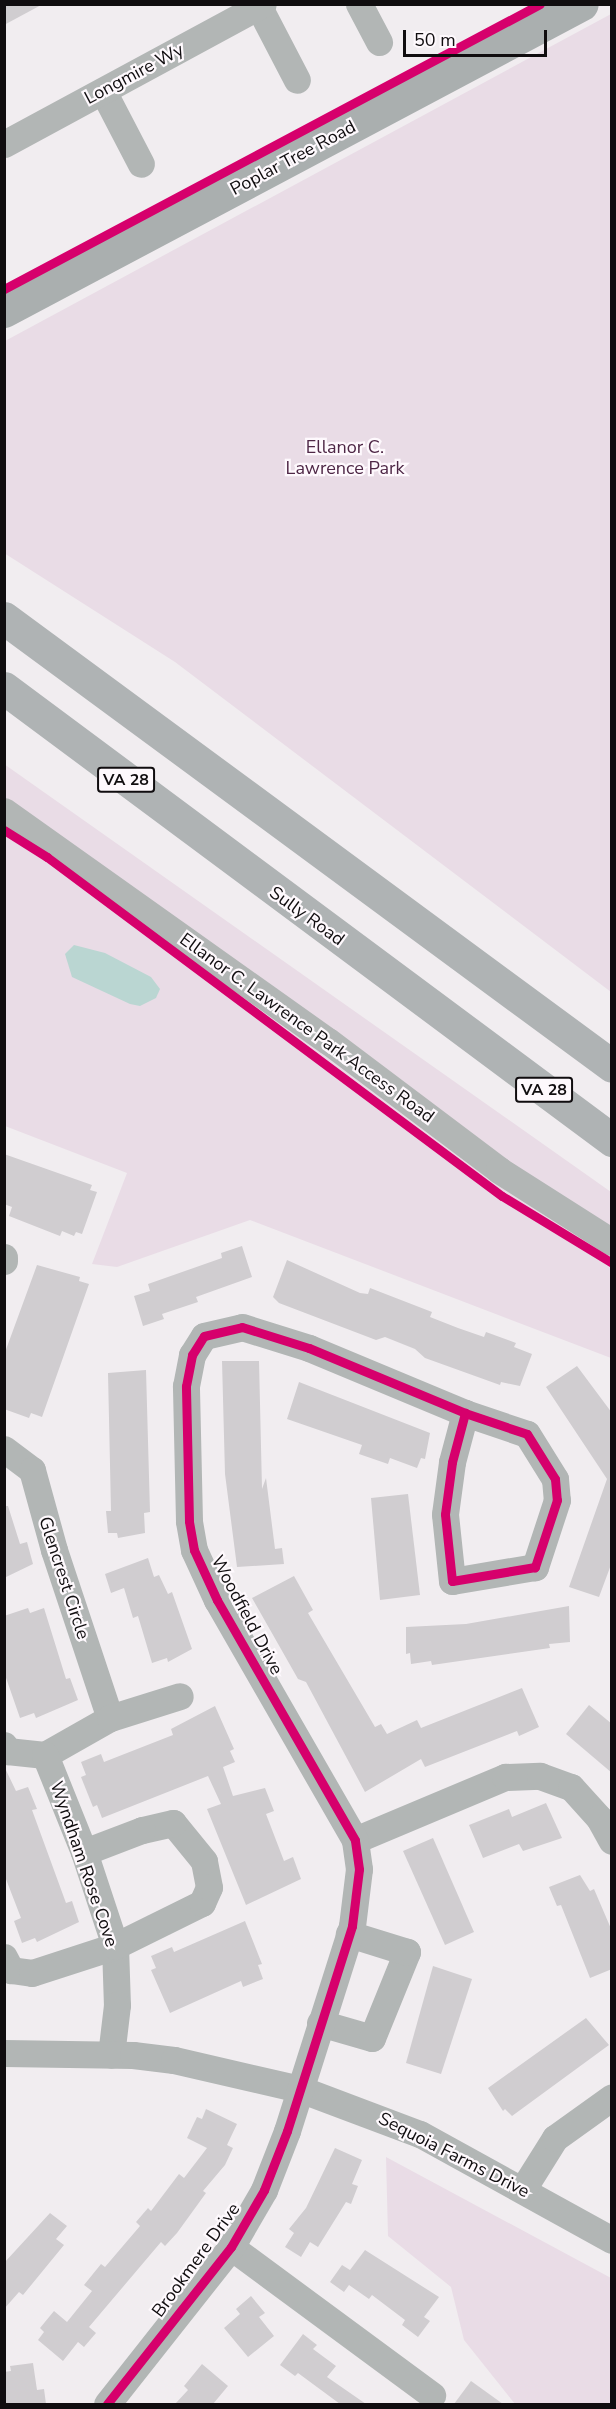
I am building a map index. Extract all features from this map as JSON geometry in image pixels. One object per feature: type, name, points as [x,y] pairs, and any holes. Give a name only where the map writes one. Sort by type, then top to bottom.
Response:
[{"type":"highway","points":[[4,603],[172,743]]},
{"type":"highway","points":[[4,618],[612,1066]]},
{"type":"highway","name":"Sully Road","points":[[4,688],[247,872],[612,1140]]},
{"type":"highway","points":[[4,710],[247,872]]},
{"type":"main road","name":"Poplar Tree Road","points":[[4,311],[582,4]]},
{"type":"street","points":[[359,4],[379,42]]},
{"type":"street","points":[[261,6],[297,80]]},
{"type":"street","name":"Longmire Wy","points":[[6,139],[103,91],[261,6]]},
{"type":"street","points":[[103,91],[141,164]]},
{"type":"street","name":"Ellanor C. Lawrence Park Access Road","points":[[4,812],[328,1041],[499,1170],[612,1242]]},
{"type":"street","name":"Woodfield Drive","points":[[300,2089],[349,1934],[359,1869],[355,1840],[217,1600],[194,1550],[189,1521],[186,1386],[192,1355],[204,1336],[242,1327],[309,1348],[465,1413],[527,1434],[555,1479],[557,1500],[535,1567],[452,1581],[445,1514],[452,1462],[465,1413]]},
{"type":"street","name":"Glencrest Circle","points":[[4,1449],[32,1470],[54,1550],[110,1718]]},
{"type":"street","points":[[5,1749],[45,1755],[110,1718],[180,1696]]},
{"type":"street","name":"Wyndham Rose Cove","points":[[45,1755],[84,1852],[115,1946],[117,2005],[111,2055]]},
{"type":"street","points":[[355,1840],[505,1777],[540,1776],[571,1787],[599,1818],[612,1841]]},
{"type":"street","points":[[4,1957],[11,1970],[32,1973],[115,1946],[202,1904],[209,1887],[204,1861],[173,1823],[142,1830],[84,1852]]},
{"type":"street","points":[[320,2023],[372,2038],[407,1952],[349,1934]]},
{"type":"street","name":"Sequoia Farms Drive","points":[[4,2053],[111,2055],[174,2060],[300,2089],[420,2134],[612,2240]]},
{"type":"street","name":"Brookmere Drive","points":[[106,2404],[231,2247],[264,2190],[300,2089]]},
{"type":"street","points":[[523,2190],[555,2138],[612,2097]]},
{"type":"street","name":"Brookmere Drive","points":[[231,2247],[432,2395]]},
{"type":"green space","name":"Ellanor C. Lawrence Park","points":[[611,14],[611,992],[175,662],[4,553],[5,341]]},
{"type":"green space","points":[[4,764],[611,1192],[611,1358],[250,1220],[117,1267],[92,1264],[127,1173],[5,1126]]},
{"type":"green space","points":[[386,2157],[611,2278],[611,2404],[515,2404],[464,2340],[451,2287],[388,2236]]},
{"type":"shaded area","points":[[74,945],[105,953],[151,977],[160,989],[156,998],[140,1006],[130,1004],[72,977],[65,954]]},
{"type":"building","points":[[4,4],[43,4],[4,25]]},
{"type":"building","points":[[4,1154],[92,1185],[90,1190],[97,1192],[82,1234],[76,1232],[74,1236],[62,1231],[60,1236],[9,1216],[12,1207],[4,1204]]},
{"type":"building","points":[[242,1246],[252,1277],[196,1297],[198,1302],[162,1314],[164,1319],[143,1326],[134,1296],[150,1291],[148,1284],[222,1258],[221,1253]]},
{"type":"building","points":[[287,1260],[360,1293],[368,1294],[370,1288],[432,1312],[430,1317],[458,1328],[484,1337],[486,1332],[516,1343],[514,1347],[532,1354],[520,1386],[501,1382],[500,1385],[425,1358],[415,1349],[385,1337],[376,1340],[279,1303],[273,1297]]},
{"type":"building","points":[[37,1265],[80,1277],[79,1281],[89,1284],[42,1417],[31,1413],[29,1418],[4,1409],[4,1355]]},
{"type":"building","points":[[222,1361],[259,1361],[262,1489],[266,1478],[275,1549],[282,1548],[284,1564],[237,1567],[225,1474]]},
{"type":"building","points":[[577,1366],[612,1413],[612,1562],[599,1597],[569,1587],[607,1479],[546,1387]]},
{"type":"building","points":[[146,1370],[150,1512],[144,1513],[145,1533],[118,1538],[117,1533],[108,1533],[106,1511],[111,1511],[108,1373]]},
{"type":"building","points":[[299,1382],[430,1433],[425,1459],[421,1458],[417,1468],[390,1458],[388,1464],[359,1454],[362,1445],[287,1419]]},
{"type":"building","points":[[408,1494],[420,1595],[380,1600],[371,1498]]},
{"type":"building","points":[[4,1506],[8,1506],[20,1544],[27,1542],[33,1564],[4,1578]]},
{"type":"building","points":[[148,1558],[154,1577],[159,1575],[168,1594],[172,1592],[192,1649],[168,1662],[167,1658],[152,1663],[138,1616],[133,1618],[124,1588],[111,1593],[105,1574]]},
{"type":"building","points":[[294,1576],[313,1610],[308,1613],[375,1727],[381,1724],[387,1734],[417,1720],[421,1728],[522,1688],[539,1727],[519,1736],[517,1731],[425,1767],[421,1759],[365,1792],[306,1682],[298,1679],[252,1598]]},
{"type":"building","points":[[569,1606],[570,1642],[549,1644],[550,1648],[432,1665],[431,1661],[411,1664],[410,1653],[406,1654],[406,1627],[466,1624]]},
{"type":"building","points":[[28,1608],[30,1613],[44,1608],[66,1679],[70,1678],[78,1700],[36,1718],[34,1713],[20,1718],[4,1672],[4,1616]]},
{"type":"building","points":[[589,1705],[612,1724],[612,1773],[566,1734]]},
{"type":"building","points":[[215,1706],[234,1749],[230,1751],[235,1762],[223,1767],[233,1796],[265,1788],[274,1811],[266,1814],[284,1861],[293,1857],[301,1879],[246,1905],[207,1809],[221,1804],[208,1776],[102,1818],[97,1805],[93,1807],[81,1777],[86,1775],[81,1762],[101,1754],[104,1762],[173,1735],[171,1729]]},
{"type":"building","points":[[4,1766],[16,1791],[28,1787],[37,1809],[32,1810],[66,1903],[72,1901],[79,1922],[37,1942],[35,1938],[22,1943],[14,1921],[21,1918],[4,1874]]},
{"type":"building","points":[[546,1803],[562,1838],[523,1851],[519,1844],[483,1858],[469,1825],[509,1809],[512,1817]]},
{"type":"building","points":[[433,1838],[474,1932],[445,1945],[403,1851]]},
{"type":"building","points":[[580,1875],[590,1891],[594,1889],[612,1931],[612,1969],[590,1978],[561,1905],[557,1906],[549,1887]]},
{"type":"building","points":[[245,1921],[262,1964],[258,1965],[263,1979],[243,1987],[241,1981],[170,2013],[151,1970],[156,1968],[151,1956],[172,1947],[174,1952]]},
{"type":"building","points":[[433,1966],[472,1979],[441,2074],[406,2063]]},
{"type":"building","points":[[586,2018],[609,2045],[512,2116],[505,2109],[503,2111],[488,2088]]},
{"type":"building","points":[[206,2109],[237,2124],[227,2145],[233,2148],[225,2165],[203,2191],[206,2193],[177,2233],[165,2246],[161,2242],[89,2327],[96,2333],[84,2347],[78,2342],[63,2361],[38,2340],[44,2332],[40,2328],[54,2311],[67,2322],[92,2291],[84,2285],[101,2264],[105,2267],[140,2226],[136,2222],[148,2208],[151,2211],[179,2174],[184,2178],[207,2148],[187,2138],[197,2117],[202,2119]]},
{"type":"building","points":[[335,2148],[362,2160],[352,2184],[358,2186],[351,2204],[346,2202],[318,2247],[310,2242],[301,2257],[285,2247],[294,2233],[289,2229],[306,2208]]},
{"type":"building","points":[[50,2213],[67,2226],[56,2239],[64,2245],[23,2295],[19,2292],[4,2309],[4,2263]]},
{"type":"building","points":[[365,2250],[439,2297],[424,2317],[430,2321],[418,2337],[402,2325],[405,2320],[372,2295],[369,2299],[349,2285],[344,2292],[330,2282],[342,2265],[350,2270]]},
{"type":"building","points":[[251,2296],[265,2313],[259,2317],[274,2336],[248,2357],[224,2328],[240,2314],[236,2309]]},
{"type":"building","points":[[303,2334],[317,2345],[313,2349],[336,2366],[327,2377],[366,2404],[340,2404],[298,2373],[295,2376],[280,2365]]},
{"type":"building","points":[[33,2363],[37,2390],[44,2389],[46,2404],[4,2404],[4,2372],[11,2371],[10,2366]]},
{"type":"building","points":[[202,2364],[228,2386],[213,2404],[175,2404],[188,2390],[184,2386]]},
{"type":"building","points":[[471,2381],[503,2404],[454,2404]]},
{"type":"cycle path","points":[[4,289],[540,4]]},
{"type":"cycle path","points":[[4,830],[47,857],[502,1196],[612,1263]]},
{"type":"cycle path","points":[[107,2404],[231,2247],[264,2190],[287,2131],[352,1926],[359,1869],[355,1840],[217,1600],[194,1550],[189,1521],[186,1386],[192,1355],[204,1336],[242,1327],[309,1348],[465,1413],[527,1434],[555,1479],[557,1500],[535,1567],[452,1581],[445,1514],[452,1462],[465,1413]]}]
